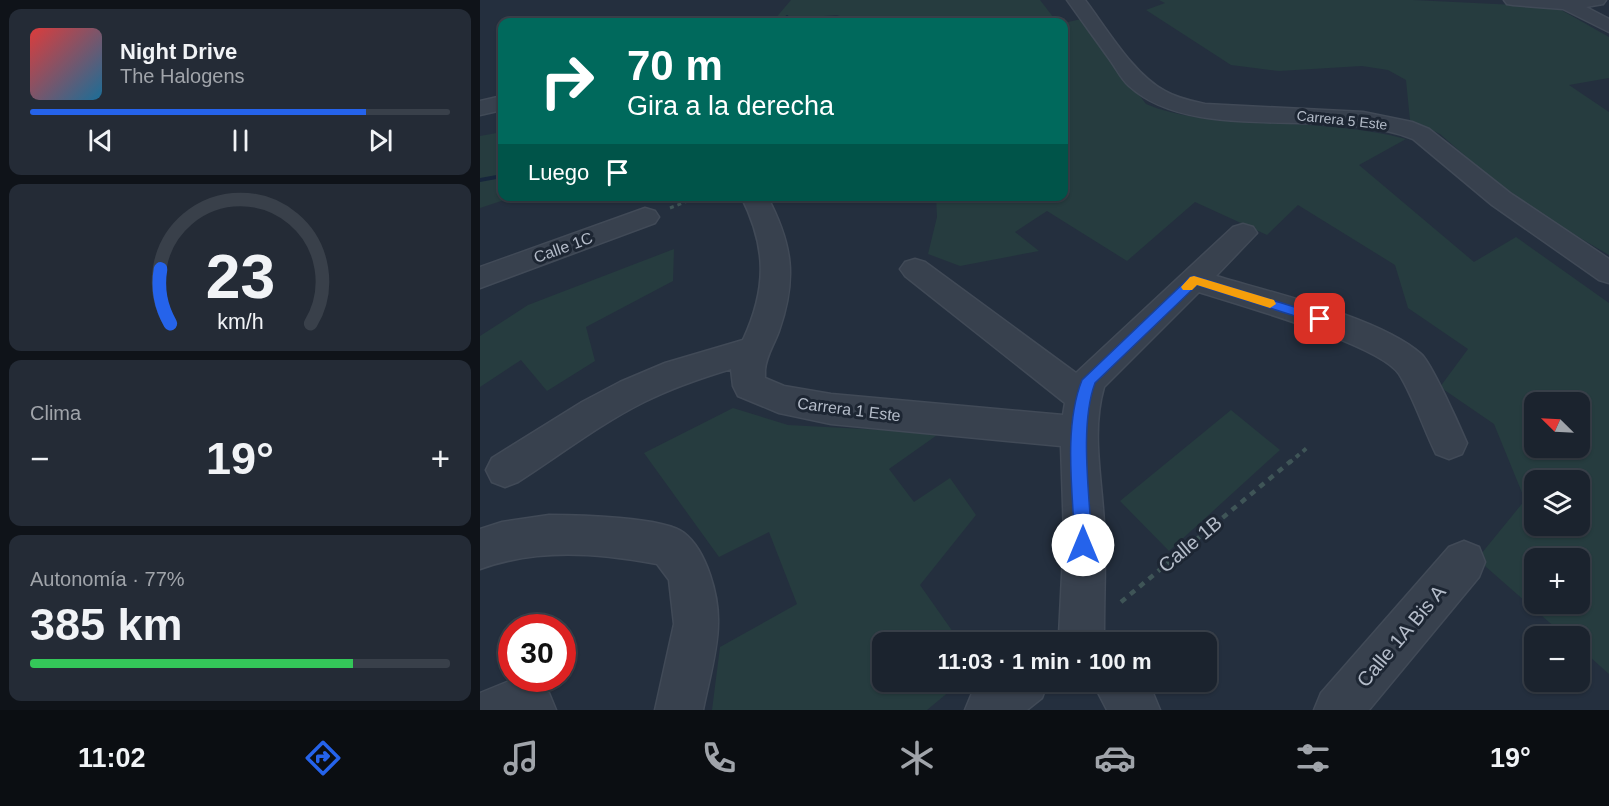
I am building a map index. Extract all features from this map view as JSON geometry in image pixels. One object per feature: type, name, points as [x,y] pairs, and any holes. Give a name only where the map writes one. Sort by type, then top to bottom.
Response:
[{"type":"street","name":"Carrera 5 Este","points":[[1076,0],[1135,80],[1157,96],[1179,105],[1205,111],[1363,119],[1395,125],[1421,134],[1501,199],[1609,273]]},
{"type":"street","points":[[1513,0],[1567,4],[1597,0]]},
{"type":"street","points":[[1567,4],[1609,26]]},
{"type":"street","points":[[480,108],[498,104]]},
{"type":"street","name":"Carrera 1 Este","points":[[756,201],[765,218],[774,250],[778,278],[773,305],[748,368],[750,386],[779,399],[831,409],[1079,432]]},
{"type":"street","name":"Calle 1C","points":[[480,278],[645,217]]},
{"type":"street","points":[[1080,632],[1084,522],[1079,432],[1083,397],[1089,380],[1243,232]]},
{"type":"street","points":[[915,268],[1083,397]]},
{"type":"street","points":[[1194,280],[1340,326],[1386,347],[1411,364],[1449,443]]},
{"type":"street","points":[[505,470],[617,400],[651,383],[682,371],[756,349]]},
{"type":"street","points":[[480,549],[499,541],[578,534],[669,546],[690,572],[696,624],[680,710]]},
{"type":"street","name":"Calle 1A Bis A","points":[[1338,710],[1464,562]]},
{"type":"street","points":[[989,710],[1011,692]]},
{"type":"street","points":[[1123,692],[1136,710]]},
{"type":"street","points":[[497,710],[512,704],[532,710]]},
{"type":"path","name":"Calle 1B","points":[[1089,632],[1308,447]]},
{"type":"green space","points":[[791,0],[1040,0],[1054,18],[844,18],[837,15],[776,18]]},
{"type":"green space","points":[[1159,0],[1413,0],[1556,7],[1609,37],[1609,78],[1569,85],[1609,112],[1609,255],[1546,218],[1486,174],[1440,134],[1410,120],[1406,80],[1388,70],[1362,66],[1279,71],[1231,65],[1146,10],[1165,3]]},
{"type":"green space","points":[[1081,19],[1146,104],[1181,115],[1345,128],[1406,139],[1359,165],[1474,262],[1516,237],[1609,303],[1609,674],[1590,657],[1590,626],[1554,626],[1540,614],[1590,614],[1590,548],[1524,548],[1524,600],[1477,559],[1524,501],[1524,536],[1590,536],[1590,470],[1524,470],[1524,498],[1494,424],[1440,387],[1468,349],[1408,308],[1395,265],[1298,205],[1267,235],[1195,202],[1127,261],[1047,211],[1015,232],[1039,251],[960,266],[928,254],[937,217],[936,201],[1068,201],[1068,22]]},
{"type":"green space","points":[[498,133],[498,201],[501,201],[480,208],[480,136]]},
{"type":"green space","points":[[674,249],[673,281],[586,327],[595,361],[547,391],[521,360],[480,387],[480,336],[528,305]]},
{"type":"green space","points":[[733,408],[788,425],[940,433],[889,469],[914,502],[950,478],[976,515],[920,585],[953,632],[872,632],[872,692],[949,692],[927,710],[712,710],[720,647],[797,604],[769,532],[719,557],[644,453]]},
{"type":"green space","points":[[1231,410],[1280,450],[1169,551],[1120,501]]},
{"type":"waterway","points":[[480,180],[498,177]]},
{"type":"slow traffic","points":[[1188,287],[1194,280],[1270,304]]},
{"type":"route","points":[[1083,545],[1084,522],[1079,432],[1083,397],[1089,380],[1194,280],[1320,319]]}]
